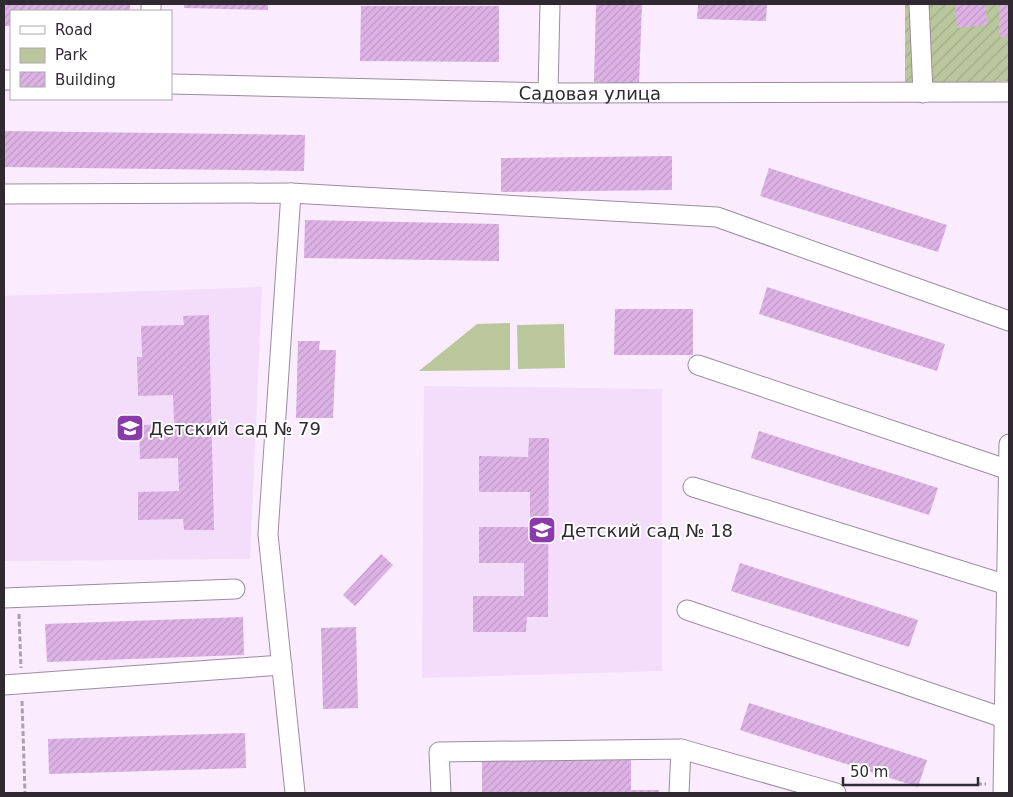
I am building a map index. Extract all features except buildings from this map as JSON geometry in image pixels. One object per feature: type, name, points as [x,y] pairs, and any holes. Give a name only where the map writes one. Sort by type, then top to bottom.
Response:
[{"type":"street","points":[[548,93],[550,4]]},
{"type":"street","points":[[919,4],[923,93]]},
{"type":"street","name":"Садовая улица","points":[[172,84],[548,93],[1009,92]]},
{"type":"street","points":[[291,193],[268,534],[295,793]]},
{"type":"street","points":[[4,194],[291,193],[717,217],[1009,321]]},
{"type":"street","points":[[698,365],[1009,470]]},
{"type":"street","points":[[1003,793],[1009,444]]},
{"type":"street","points":[[692,487],[1007,585]]},
{"type":"street","points":[[4,598],[235,589]]},
{"type":"street","points":[[687,610],[1004,718]]},
{"type":"street","points":[[4,686],[282,665]]},
{"type":"street","points":[[679,793],[682,749]]},
{"type":"street","points":[[441,793],[439,752],[682,749],[836,793]]},
{"type":"shaded area","name":"Детский сад № 79","points":[[262,287],[250,559],[4,561],[4,296]]},
{"type":"shaded area","name":"Детский сад № 18","points":[[424,386],[662,389],[662,671],[422,678]]},
{"type":"green space","points":[[905,4],[1009,4],[1009,81],[905,86]]},
{"type":"green space","points":[[510,323],[510,370],[419,371],[477,324]]},
{"type":"green space","points":[[564,324],[565,368],[518,369],[517,325]]},
{"type":"place","name":"Детский сад № 79","points":[[130,428]]},
{"type":"place","name":"Детский сад № 18","points":[[542,530]]}]
